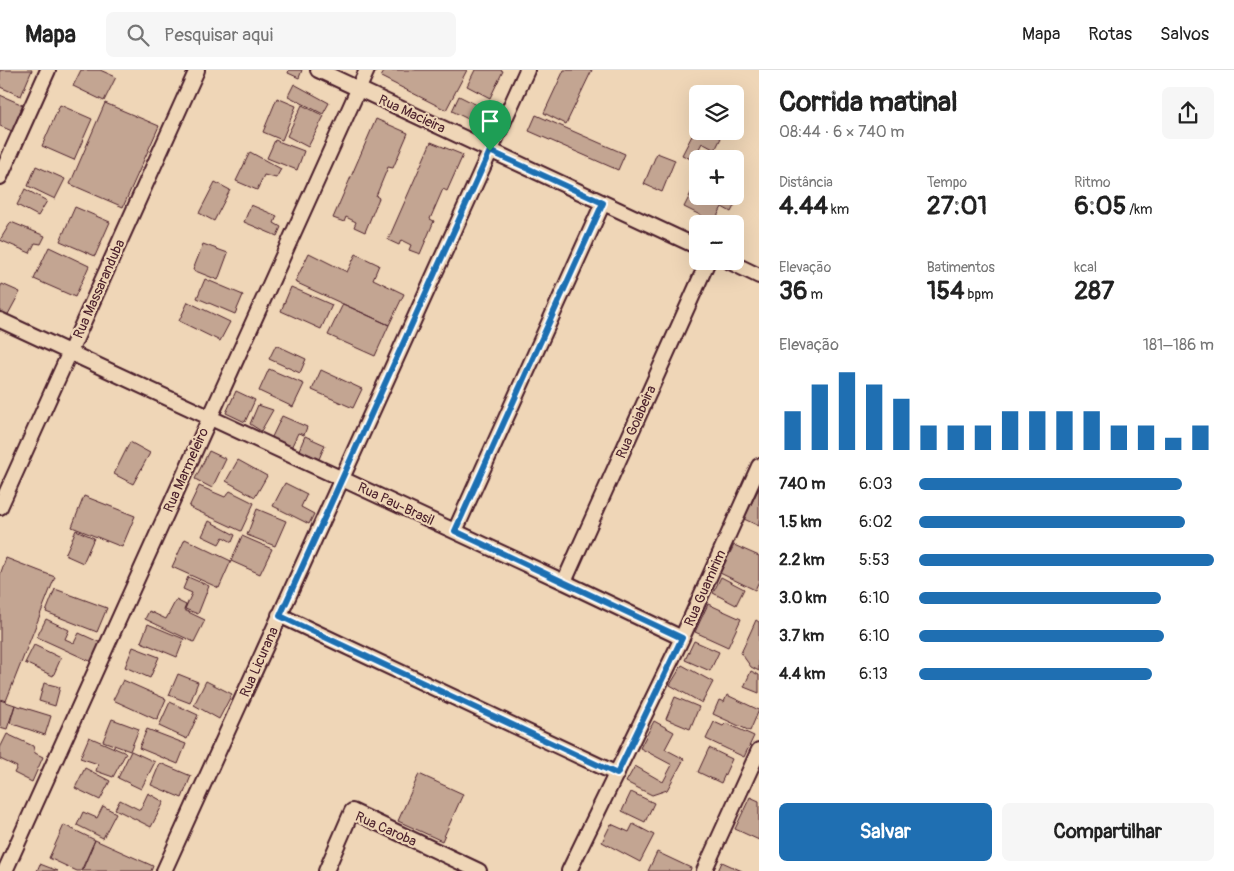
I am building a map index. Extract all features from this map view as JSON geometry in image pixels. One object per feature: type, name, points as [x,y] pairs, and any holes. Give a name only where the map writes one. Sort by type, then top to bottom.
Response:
[{"type":"street","points":[[0,177],[48,70]]},
{"type":"street","name":"Rua Massaranduba","points":[[0,507],[197,70]]},
{"type":"street","name":"Rua Macieira","points":[[318,70],[689,243]]},
{"type":"street","name":"Rua Marmeleiro","points":[[5,871],[367,70]]},
{"type":"street","name":"Rua Licurana","points":[[164,871],[527,70]]},
{"type":"street","points":[[455,531],[603,203]]},
{"type":"street","points":[[744,269],[759,276]]},
{"type":"street","name":"Rua Goiabeira","points":[[564,582],[704,270]]},
{"type":"street","name":"Rua Pau-Brasil","points":[[0,320],[682,638]]},
{"type":"street","name":"Rua Guamirim","points":[[569,871],[682,638],[759,466]]},
{"type":"street","points":[[280,616],[617,774]]},
{"type":"street","points":[[704,871],[759,750]]},
{"type":"street","name":"Rua Caroba","points":[[326,871],[352,811],[479,871]]},
{"type":"building","points":[[0,70],[32,70],[21,96],[0,87]]},
{"type":"building","points":[[81,70],[100,70],[116,77],[104,101],[73,86]]},
{"type":"building","points":[[289,70],[302,70],[299,78],[288,73]]},
{"type":"building","points":[[385,70],[467,70],[446,110],[381,77]]},
{"type":"building","points":[[475,70],[503,71],[490,98],[467,86]]},
{"type":"building","points":[[564,70],[592,70],[566,124],[544,113]]},
{"type":"building","points":[[294,84],[329,103],[323,114],[288,96]]},
{"type":"building","points":[[0,95],[23,105],[12,131],[0,126]]},
{"type":"building","points":[[459,96],[477,105],[470,120],[452,111]]},
{"type":"building","points":[[277,98],[296,106],[282,140],[263,132]]},
{"type":"building","points":[[105,103],[159,126],[123,207],[70,184]]},
{"type":"building","points":[[60,105],[92,119],[74,160],[42,146]]},
{"type":"building","points":[[302,105],[324,116],[308,147],[287,136]]},
{"type":"building","points":[[536,115],[625,154],[618,170],[529,131]]},
{"type":"building","points":[[376,119],[408,133],[393,168],[388,167],[376,196],[379,198],[365,232],[354,227],[356,222],[346,217],[344,222],[333,218]]},
{"type":"building","points":[[275,140],[304,151],[297,170],[267,158]]},
{"type":"building","points":[[690,140],[720,140],[715,150],[702,143],[698,150],[689,150],[689,158],[682,155]]},
{"type":"building","points":[[431,142],[463,155],[447,191],[443,189],[430,219],[434,221],[420,254],[409,250],[411,245],[401,240],[399,245],[388,240]]},
{"type":"building","points":[[250,152],[281,169],[276,178],[264,175],[257,190],[236,181]]},
{"type":"building","points":[[657,153],[675,160],[662,192],[644,184]]},
{"type":"building","points":[[36,166],[65,179],[55,199],[28,186]]},
{"type":"building","points":[[215,182],[230,190],[214,221],[199,213]]},
{"type":"building","points":[[25,189],[47,201],[38,216],[17,205]]},
{"type":"building","points":[[689,197],[689,205],[734,205],[731,212],[722,207],[718,215],[700,215],[684,207]]},
{"type":"building","points":[[251,205],[277,216],[274,223],[281,227],[277,236],[244,222]]},
{"type":"building","points":[[75,207],[110,222],[95,256],[60,241]]},
{"type":"building","points":[[11,222],[45,236],[41,244],[35,243],[30,253],[0,240]]},
{"type":"building","points":[[203,244],[228,253],[218,280],[193,270]]},
{"type":"building","points":[[49,247],[89,266],[75,297],[34,279]]},
{"type":"building","points":[[309,253],[347,272],[356,254],[379,265],[373,279],[404,294],[389,325],[295,282]]},
{"type":"building","points":[[205,279],[243,295],[235,314],[197,298]]},
{"type":"building","points":[[2,284],[20,292],[6,318],[0,315],[0,288]]},
{"type":"building","points":[[291,287],[332,305],[321,329],[281,311]]},
{"type":"building","points":[[188,302],[230,322],[220,341],[179,321]]},
{"type":"building","points":[[343,304],[389,325],[375,356],[328,335]]},
{"type":"building","points":[[276,345],[306,359],[300,373],[269,359]]},
{"type":"building","points":[[269,369],[304,384],[293,407],[259,391]]},
{"type":"building","points":[[321,370],[362,389],[353,408],[312,390]]},
{"type":"building","points":[[236,391],[255,400],[245,422],[226,413]]},
{"type":"building","points":[[258,405],[273,410],[261,431],[250,424]]},
{"type":"building","points":[[282,416],[307,427],[304,435],[298,433],[290,450],[270,441]]},
{"type":"building","points":[[305,436],[325,445],[319,459],[299,450]]},
{"type":"building","points":[[130,442],[150,453],[133,484],[114,474]]},
{"type":"building","points":[[209,451],[226,459],[212,488],[195,479]]},
{"type":"building","points":[[238,460],[267,476],[255,497],[226,481]]},
{"type":"building","points":[[285,483],[307,494],[301,507],[314,514],[309,524],[273,506]]},
{"type":"building","points":[[199,486],[225,497],[230,491],[254,503],[241,531],[189,507]]},
{"type":"building","points":[[759,488],[759,526],[744,519]]},
{"type":"building","points":[[84,496],[135,516],[122,547],[72,527]]},
{"type":"building","points":[[257,509],[286,521],[275,546],[247,535]]},
{"type":"building","points":[[209,521],[235,535],[232,542],[223,537],[219,544],[202,536]]},
{"type":"building","points":[[76,530],[94,538],[83,563],[65,555]]},
{"type":"building","points":[[242,536],[272,549],[260,574],[231,561]]},
{"type":"building","points":[[185,539],[231,561],[219,588],[172,567]]},
{"type":"building","points":[[734,545],[759,556],[759,581],[755,590],[720,573]]},
{"type":"building","points":[[6,558],[55,577],[6,701],[0,699],[0,575]]},
{"type":"building","points":[[188,577],[209,586],[198,614],[185,609],[192,593],[183,589]]},
{"type":"building","points":[[721,577],[744,589],[736,605],[713,593]]},
{"type":"building","points":[[55,589],[107,608],[97,632],[46,612]]},
{"type":"building","points":[[176,600],[186,605],[184,610],[205,620],[194,642],[145,619],[149,611],[166,619]]},
{"type":"building","points":[[708,604],[741,619],[728,647],[695,632]]},
{"type":"building","points":[[46,619],[69,630],[65,639],[74,643],[79,633],[101,643],[92,662],[37,637]]},
{"type":"building","points":[[756,620],[759,622],[759,671],[751,667],[741,653]]},
{"type":"building","points":[[148,624],[184,639],[177,657],[141,642]]},
{"type":"building","points":[[694,641],[719,652],[710,671],[685,660]]},
{"type":"building","points":[[34,645],[61,658],[53,676],[25,663]]},
{"type":"building","points":[[133,647],[159,657],[150,678],[125,667]]},
{"type":"building","points":[[682,665],[713,682],[702,703],[670,685]]},
{"type":"building","points":[[751,671],[759,675],[759,693],[744,687]]},
{"type":"building","points":[[178,674],[198,682],[190,703],[169,695]]},
{"type":"building","points":[[123,680],[166,699],[157,720],[113,700]]},
{"type":"building","points":[[206,681],[232,694],[219,719],[194,705]]},
{"type":"building","points":[[44,683],[60,687],[55,706],[39,701]]},
{"type":"building","points":[[727,695],[759,710],[750,731],[713,714],[719,700],[724,702]]},
{"type":"building","points":[[675,697],[699,707],[690,729],[666,719]]},
{"type":"building","points":[[0,700],[15,705],[7,729],[0,727]]},
{"type":"building","points":[[170,702],[198,715],[187,739],[159,726]]},
{"type":"building","points":[[15,705],[51,716],[45,735],[10,723]]},
{"type":"building","points":[[112,719],[139,729],[130,751],[103,741]]},
{"type":"building","points":[[654,721],[674,732],[665,749],[684,759],[667,790],[652,795],[626,782],[635,766],[663,782],[672,765],[640,748]]},
{"type":"building","points":[[714,722],[723,726],[726,723],[754,736],[744,757],[706,739]]},
{"type":"building","points":[[147,729],[186,744],[178,764],[139,748]]},
{"type":"building","points":[[7,734],[33,746],[35,753],[43,757],[32,782],[14,773],[17,767],[0,759],[0,748]]},
{"type":"building","points":[[89,737],[126,753],[113,777],[96,771],[98,764],[80,758]]},
{"type":"building","points":[[709,748],[732,759],[721,783],[698,772]]},
{"type":"building","points":[[131,751],[155,762],[141,789],[118,778]]},
{"type":"building","points":[[160,763],[191,776],[182,798],[151,785]]},
{"type":"building","points":[[85,768],[110,781],[100,800],[75,788]]},
{"type":"building","points":[[419,774],[463,794],[442,841],[398,821]]},
{"type":"building","points":[[631,792],[654,803],[645,822],[622,811]]},
{"type":"building","points":[[148,793],[164,802],[151,827],[115,809],[120,800],[140,810]]},
{"type":"building","points":[[750,797],[759,801],[759,840],[735,829]]},
{"type":"building","points":[[103,806],[116,813],[103,838],[77,825],[83,812],[97,818]]},
{"type":"building","points":[[611,824],[629,832],[633,824],[654,835],[640,862],[602,842]]},
{"type":"building","points":[[64,825],[95,840],[81,871],[77,871],[49,858]]},
{"type":"building","points":[[95,840],[153,866],[151,871],[82,871]]},
{"type":"building","points":[[657,852],[691,868],[690,871],[648,871]]},
{"type":"building","points":[[722,862],[742,871],[718,871]]},
{"type":"building","points":[[40,864],[58,871],[37,871]]},
{"type":"route","points":[[490,151],[603,203],[455,531],[682,638],[617,774],[280,616],[490,151]]}]
